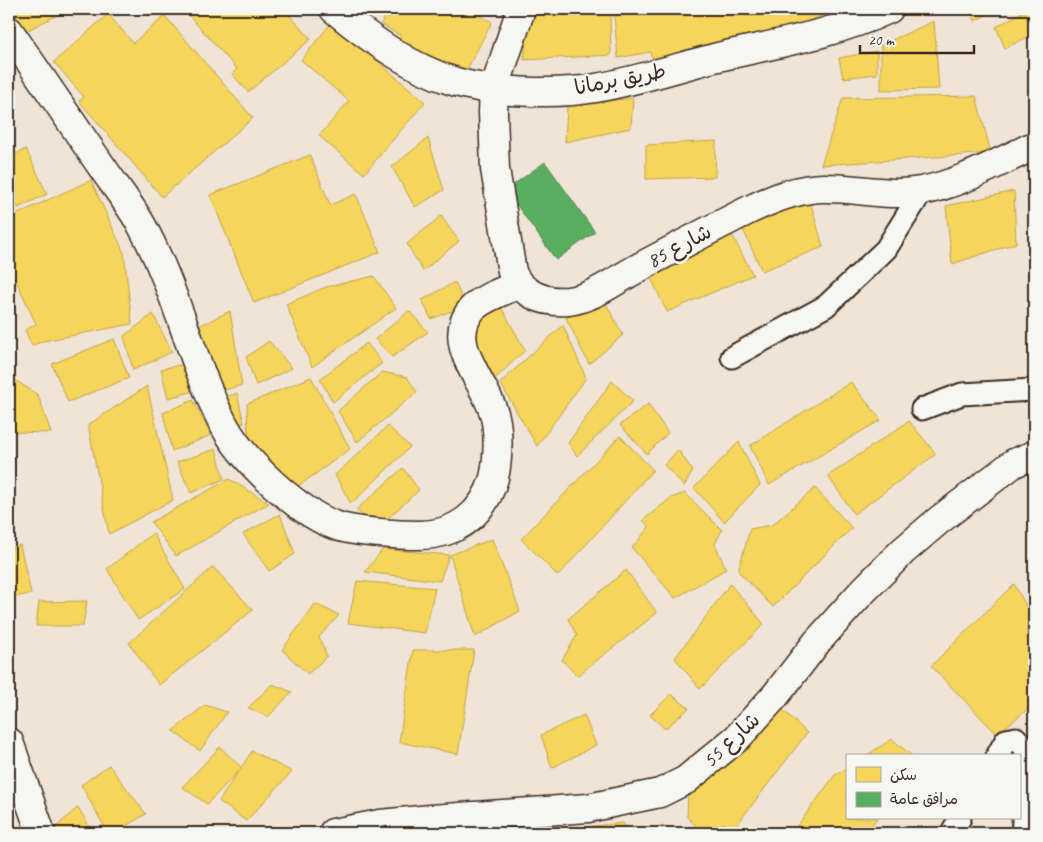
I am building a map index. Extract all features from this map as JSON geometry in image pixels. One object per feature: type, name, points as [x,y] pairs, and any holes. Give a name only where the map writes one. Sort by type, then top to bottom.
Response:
[{"type":"street","name":"طريق برمانا","points":[[334,9],[407,60],[450,80],[494,90],[541,91],[595,88],[828,32],[889,9]]},
{"type":"street","points":[[9,32],[141,225],[166,275],[216,410],[237,446],[256,468],[293,501],[337,526],[402,535],[438,534],[453,528],[479,510],[494,477],[497,454],[495,417],[462,343],[462,325],[474,307],[517,284],[509,262],[495,170],[493,112],[494,90],[521,9]]},
{"type":"street","name":"شارع 85","points":[[517,284],[531,294],[548,299],[567,301],[579,298],[592,294],[760,204],[803,190],[825,188],[895,193],[922,191],[960,179],[1034,146]]},
{"type":"street","name":"شارع 55","points":[[333,833],[380,824],[430,819],[588,808],[660,793],[686,780],[737,738],[775,696],[817,642],[861,593],[903,552],[938,521],[1014,463],[1034,455]]},
{"type":"street","points":[[9,742],[41,833]]},
{"type":"lane","points":[[732,358],[826,306],[886,249],[922,191]]},
{"type":"lane","points":[[922,409],[962,394],[1034,390]]},
{"type":"lane","points":[[998,754],[1006,740],[1016,738],[1024,746],[1028,757],[1022,833]]},
{"type":"building: سكن","points":[[10,9],[69,9],[24,32]]},
{"type":"building: سكن","points":[[183,9],[284,9],[311,39],[248,92],[232,74],[237,69]]},
{"type":"building: سكن","points":[[389,9],[467,9],[492,22],[466,71],[398,42],[401,36],[381,24]]},
{"type":"building: سكن","points":[[530,9],[610,13],[611,55],[524,60]]},
{"type":"building: سكن","points":[[629,9],[648,9],[660,12],[662,9],[839,9],[772,35],[652,58],[650,52],[618,58],[614,16]]},
{"type":"building: سكن","points":[[971,9],[997,9],[975,21]]},
{"type":"building: سكن","points":[[1027,9],[1034,9],[1034,34],[1005,48],[996,27]]},
{"type":"building: سكن","points":[[108,14],[133,43],[165,16],[253,118],[162,197],[79,101],[84,97],[54,62]]},
{"type":"building: سكن","points":[[934,21],[939,89],[881,90],[881,45]]},
{"type":"building: سكن","points":[[332,22],[425,102],[364,174],[319,136],[349,101],[301,60]]},
{"type":"building: سكن","points":[[877,51],[877,74],[843,78],[839,58]]},
{"type":"building: سكن","points":[[976,96],[991,153],[821,165],[843,98]]},
{"type":"building: سكن","points":[[633,98],[631,128],[565,142],[567,106]]},
{"type":"building: سكن","points":[[428,138],[444,190],[415,207],[392,167]]},
{"type":"building: سكن","points":[[716,141],[715,177],[646,179],[646,145]]},
{"type":"building: سكن","points":[[26,149],[47,194],[18,208],[9,189],[9,157]]},
{"type":"building: سكن","points":[[310,155],[330,205],[356,194],[380,252],[254,303],[210,195]]},
{"type":"building: سكن","points":[[91,180],[124,253],[132,324],[43,341],[32,346],[25,330],[36,324],[9,265],[9,218]]},
{"type":"building: سكن","points":[[1014,191],[1016,243],[952,264],[946,206]]},
{"type":"building: سكن","points":[[809,197],[823,247],[762,271],[741,225]]},
{"type":"building: سكن","points":[[441,216],[459,241],[423,271],[407,244]]},
{"type":"building: سكن","points":[[730,231],[753,275],[667,312],[648,272]]},
{"type":"building: سكن","points":[[374,276],[396,308],[312,367],[286,304],[326,287]]},
{"type":"building: سكن","points":[[455,282],[465,306],[431,319],[422,300]]},
{"type":"building: سكن","points":[[603,298],[623,335],[589,364],[566,318]]},
{"type":"building: سكن","points":[[499,303],[525,350],[495,379],[467,325]]},
{"type":"building: سكن","points":[[230,311],[242,385],[218,392],[197,327]]},
{"type":"building: سكن","points":[[409,311],[428,332],[392,357],[375,339]]},
{"type":"building: سكن","points":[[153,314],[172,352],[133,370],[124,336]]},
{"type":"building: سكن","points":[[563,325],[586,378],[537,446],[500,383]]},
{"type":"building: سكن","points":[[114,339],[129,378],[68,402],[52,364]]},
{"type":"building: سكن","points":[[269,341],[292,368],[256,385],[246,357]]},
{"type":"building: سكن","points":[[367,343],[382,363],[333,402],[320,379]]},
{"type":"building: سكن","points":[[185,364],[191,392],[168,398],[161,369]]},
{"type":"building: سكن","points":[[382,372],[407,377],[417,392],[357,442],[338,411]]},
{"type":"building: سكن","points":[[9,376],[38,395],[51,433],[15,432],[9,397]]},
{"type":"building: سكن","points":[[311,377],[350,449],[290,492],[248,437],[247,404]]},
{"type":"building: سكن","points":[[612,381],[633,401],[577,456],[568,443]]},
{"type":"building: سكن","points":[[851,382],[881,420],[769,485],[750,446]]},
{"type":"building: سكن","points":[[147,386],[173,500],[109,534],[88,425]]},
{"type":"building: سكن","points":[[237,393],[244,423],[228,426],[219,400]]},
{"type":"building: سكن","points":[[193,400],[211,435],[172,451],[163,413]]},
{"type":"building: سكن","points":[[648,404],[668,433],[647,454],[620,425]]},
{"type":"building: سكن","points":[[909,421],[936,454],[854,514],[828,476]]},
{"type":"building: سكن","points":[[388,426],[410,447],[351,504],[335,475]]},
{"type":"building: سكن","points":[[620,436],[653,470],[558,576],[521,539]]},
{"type":"building: سكن","points":[[739,442],[760,485],[724,522],[694,488]]},
{"type":"building: سكن","points":[[216,449],[224,479],[191,493],[177,462]]},
{"type":"building: سكن","points":[[678,450],[693,471],[684,486],[664,465]]},
{"type":"building: سكن","points":[[403,468],[419,490],[377,528],[356,510]]},
{"type":"building: سكن","points":[[229,479],[269,503],[176,556],[151,522]]},
{"type":"building: سكن","points":[[815,488],[852,528],[773,607],[738,571],[750,529],[772,525]]},
{"type":"building: سكن","points":[[685,493],[722,530],[715,544],[726,569],[675,598],[632,548],[649,527],[643,520],[671,498]]},
{"type":"building: سكن","points":[[280,514],[295,554],[269,571],[243,534]]},
{"type":"building: سكن","points":[[153,533],[185,589],[138,620],[107,569]]},
{"type":"building: سكن","points":[[492,539],[520,611],[475,637],[450,555]]},
{"type":"building: سكن","points":[[20,545],[31,594],[9,598],[9,549]]},
{"type":"building: سكن","points":[[383,549],[449,555],[440,581],[365,572]]},
{"type":"building: سكن","points":[[213,567],[253,610],[159,685],[129,643]]},
{"type":"building: سكن","points":[[626,570],[657,613],[577,676],[562,660],[577,635],[568,619]]},
{"type":"building: سكن","points":[[357,581],[435,588],[425,633],[348,623]]},
{"type":"building: سكن","points":[[730,584],[764,624],[700,689],[675,658]]},
{"type":"building: سكن","points":[[1014,584],[1034,620],[1034,704],[997,734],[931,666]]},
{"type":"building: سكن","points":[[87,601],[83,626],[36,626],[39,602]]},
{"type":"building: سكن","points":[[315,604],[339,615],[319,637],[327,656],[308,674],[282,650]]},
{"type":"building: سكن","points":[[413,650],[474,650],[458,754],[399,742]]},
{"type":"building: سكن","points":[[272,684],[292,692],[268,717],[248,708]]},
{"type":"building: سكن","points":[[671,694],[689,708],[665,729],[650,715]]},
{"type":"building: سكن","points":[[205,705],[227,712],[200,751],[173,731]]},
{"type":"building: سكن","points":[[781,708],[807,733],[732,831],[723,823],[713,833],[703,833],[687,817],[688,792]]},
{"type":"building: سكن","points":[[584,715],[596,745],[552,768],[541,735]]},
{"type":"building: سكن","points":[[892,739],[910,754],[869,754]]},
{"type":"building: سكن","points":[[220,747],[242,768],[207,804],[182,787]]},
{"type":"building: سكن","points":[[252,751],[292,772],[246,821],[219,801]]},
{"type":"building: سكن","points":[[109,765],[146,814],[114,833],[108,833],[81,785]]},
{"type":"building: سكن","points":[[846,769],[846,820],[876,820],[866,833],[792,833],[835,775]]},
{"type":"building: سكن","points":[[78,807],[93,833],[58,833],[55,828]]},
{"type":"building: سكن","points":[[623,823],[630,833],[572,833],[593,826]]},
{"type":"building: مرافق عامة","points":[[545,162],[595,232],[556,260],[506,190]]}]
